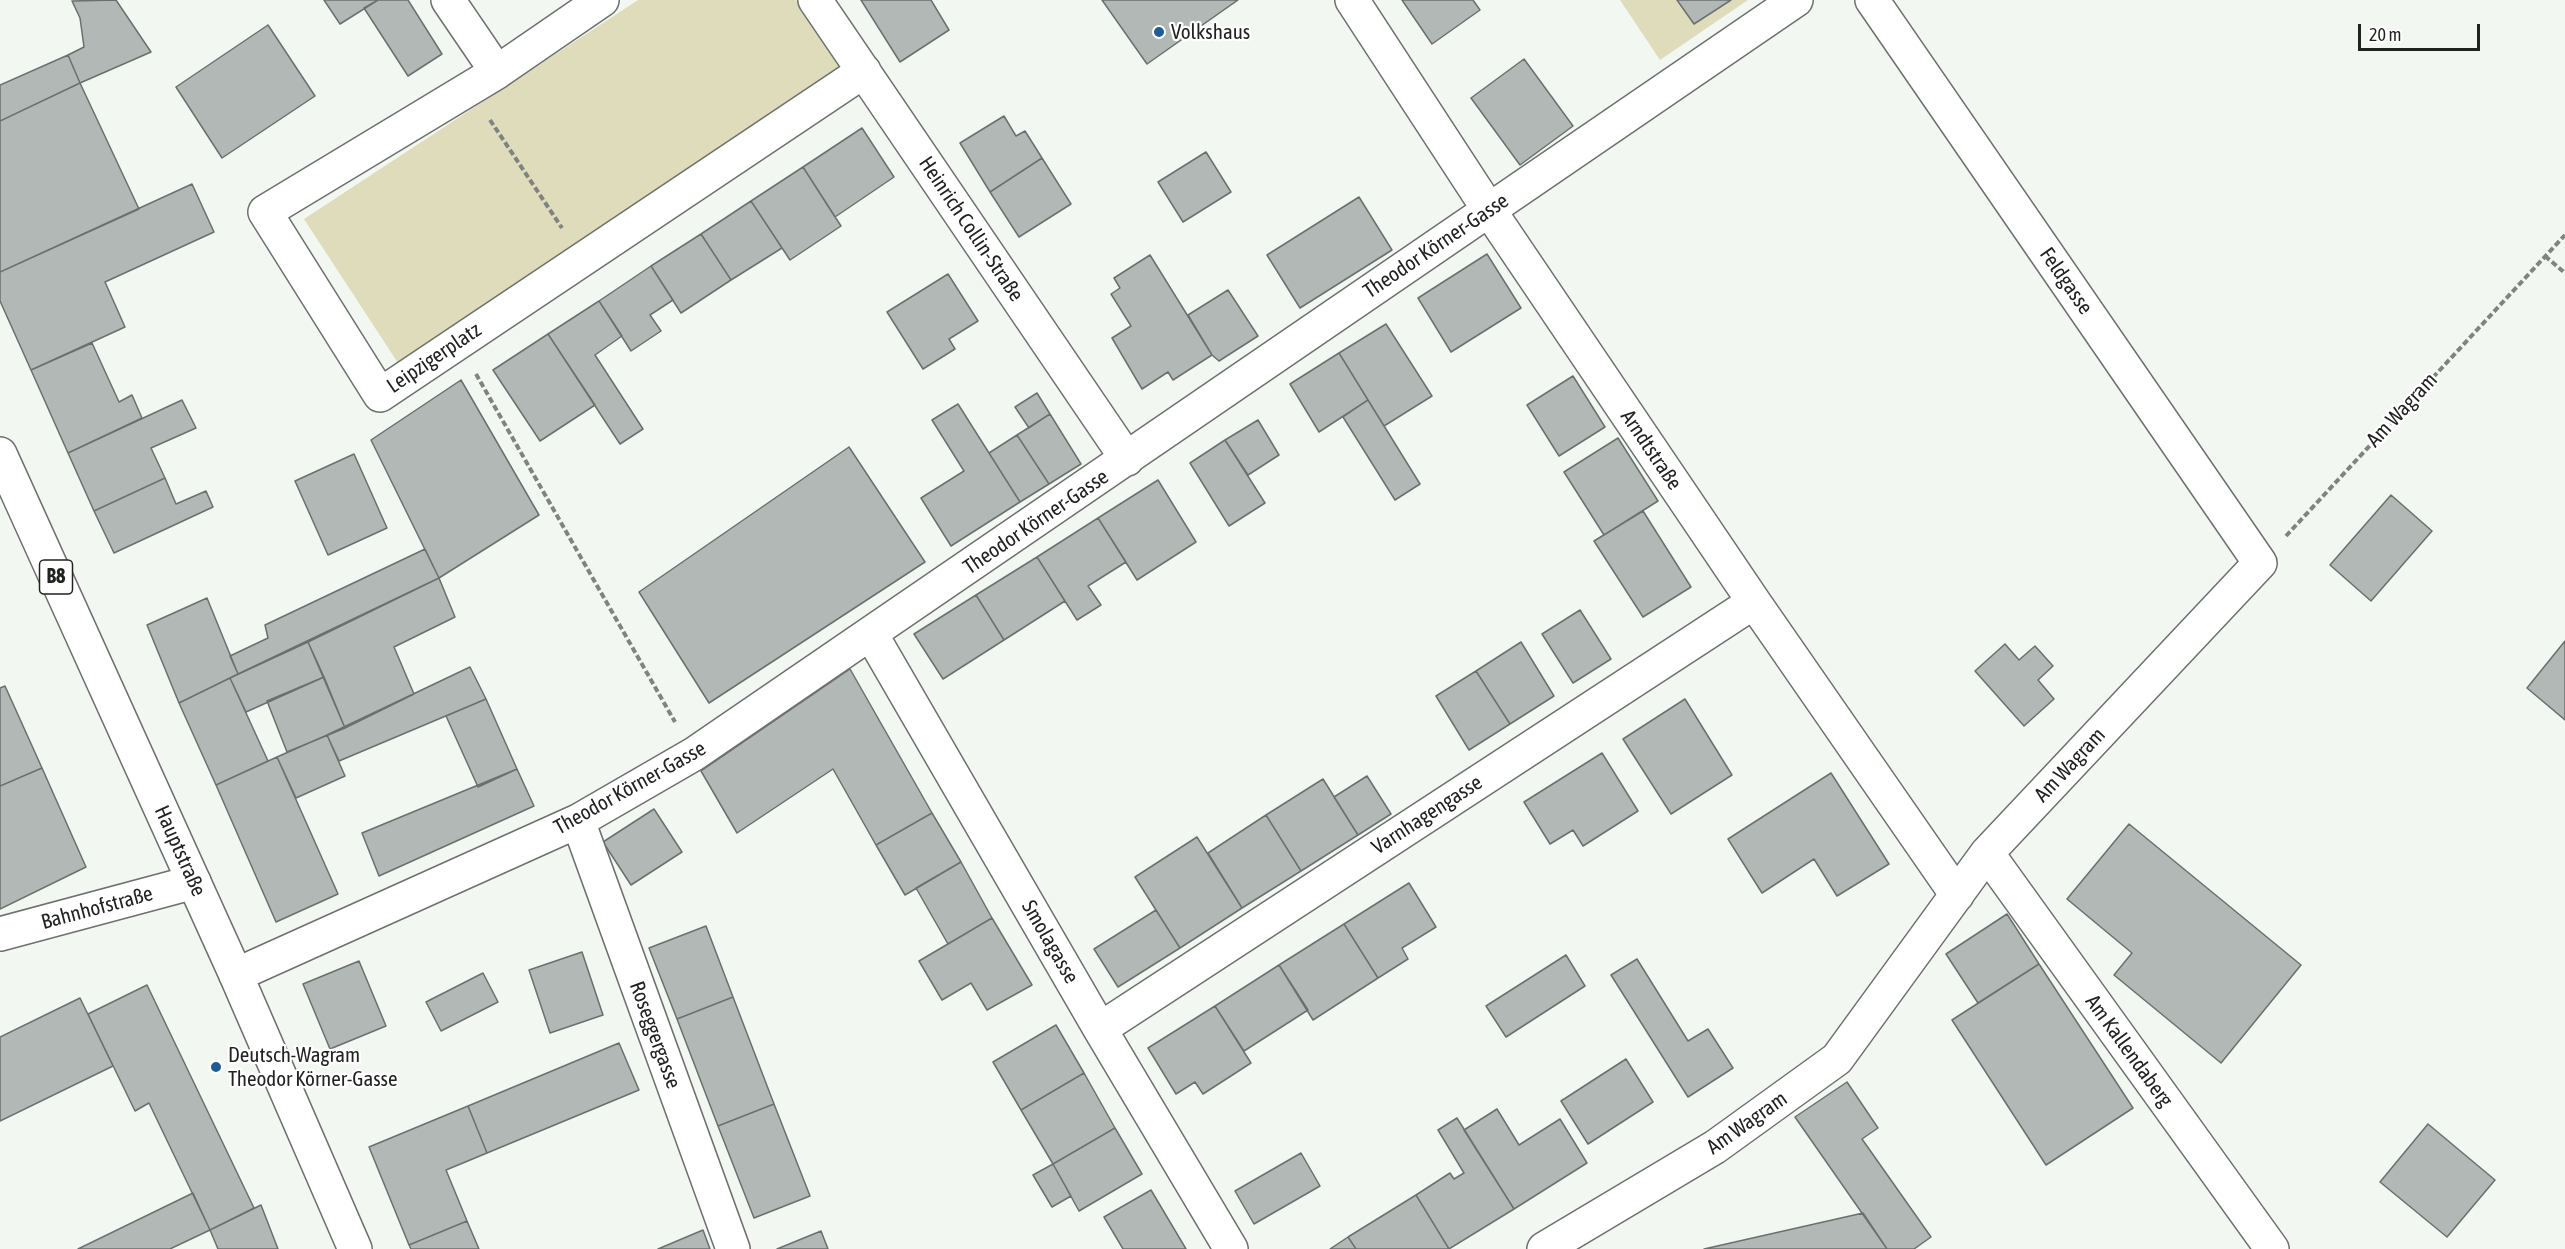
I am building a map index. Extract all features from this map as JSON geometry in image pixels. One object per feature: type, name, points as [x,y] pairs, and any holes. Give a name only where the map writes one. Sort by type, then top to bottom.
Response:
[{"type":"street","points":[[448,0],[497,72]]},
{"type":"street","name":"Leipzigerplatz","points":[[602,0],[497,72],[265,212],[380,395],[864,71]]},
{"type":"street","name":"Heinrich Collin-Straße","points":[[815,0],[1128,459]]},
{"type":"street","name":"Arndtstraße","points":[[1352,0],[1489,210],[1754,602],[1957,895]]},
{"type":"street","name":"Theodor Körner-Gasse","points":[[236,975],[578,820],[694,754],[1796,0]]},
{"type":"street","name":"Feldgasse","points":[[1872,0],[2260,563]]},
{"type":"street","name":"Hauptstraße","points":[[0,454],[236,975],[355,1249]]},
{"type":"street","name":"Am Wagram","points":[[1544,1249],[1715,1146],[1837,1059],[1987,853],[2260,563]]},
{"type":"street","name":"Varnhagengasse","points":[[1100,1029],[1754,602]]},
{"type":"street","name":"Smolagasse","points":[[871,634],[1100,1029],[1231,1249]]},
{"type":"street","name":"Roseggergasse","points":[[578,820],[733,1249]]},
{"type":"street","name":"Am Kallendaberg","points":[[1987,853],[2272,1249]]},
{"type":"street","name":"Bahnhofstraße","points":[[0,934],[194,882]]},
{"type":"path","points":[[469,88],[582,259]]},
{"type":"path","name":"Am Wagram","points":[[2260,563],[2565,235]]},
{"type":"path","points":[[2545,256],[2565,273]]},
{"type":"path","points":[[458,342],[694,754]]},
{"type":"shaded area","points":[[638,0],[796,0],[842,70],[398,363],[304,219]]},
{"type":"shaded area","points":[[1620,0],[1748,0],[1660,60]]},
{"type":"building","points":[[116,0],[151,52],[80,83],[68,55],[84,47],[80,18],[72,1]]},
{"type":"building","points":[[324,0],[378,0],[340,24]]},
{"type":"building","points":[[378,0],[408,0],[442,54],[408,76],[364,8]]},
{"type":"building","points":[[861,0],[931,0],[949,30],[900,62]]},
{"type":"building","name":"Volkshaus","points":[[1102,0],[1238,0],[1147,64]]},
{"type":"building","points":[[1402,0],[1473,0],[1480,10],[1432,44]]},
{"type":"building","points":[[1677,0],[1731,0],[1694,24]]},
{"type":"building","points":[[268,25],[315,96],[222,158],[176,87]]},
{"type":"building","points":[[68,55],[80,83],[0,121],[0,85]]},
{"type":"building","points":[[1524,59],[1573,126],[1520,165],[1471,98]]},
{"type":"building","points":[[80,83],[139,209],[0,272],[0,121]]},
{"type":"building","points":[[1004,116],[1016,136],[1025,131],[1042,158],[990,192],[960,143]]},
{"type":"building","points":[[862,128],[894,177],[835,217],[803,167]]},
{"type":"building","points":[[1206,152],[1231,192],[1183,222],[1158,182]]},
{"type":"building","points":[[1042,158],[1071,204],[1019,237],[990,192]]},
{"type":"building","points":[[803,167],[841,226],[790,260],[751,201]]},
{"type":"building","points":[[192,184],[214,232],[105,282],[125,327],[31,370],[0,301],[0,272]]},
{"type":"building","points":[[1359,197],[1392,250],[1300,308],[1267,255]]},
{"type":"building","points":[[751,201],[782,248],[731,280],[701,234]]},
{"type":"building","points":[[701,234],[731,280],[681,313],[651,266]]},
{"type":"building","points":[[1487,254],[1521,308],[1451,352],[1418,298]]},
{"type":"building","points":[[1150,255],[1212,355],[1173,380],[1168,372],[1142,389],[1112,338],[1131,326],[1111,294],[1120,288],[1114,278]]},
{"type":"building","points":[[651,266],[673,300],[650,315],[661,331],[631,351],[599,301]]},
{"type":"building","points":[[948,274],[978,321],[949,339],[955,349],[923,369],[887,312]]},
{"type":"building","points":[[1228,290],[1258,336],[1219,361],[1212,355],[1188,315]]},
{"type":"building","points":[[599,301],[622,336],[595,355],[643,429],[620,444],[548,334]]},
{"type":"building","points":[[1386,324],[1432,396],[1384,426],[1339,353]]},
{"type":"building","points":[[548,334],[595,405],[540,441],[493,370]]},
{"type":"building","points":[[92,343],[119,402],[132,395],[142,418],[68,453],[31,370]]},
{"type":"building","points":[[1339,353],[1368,400],[1319,432],[1290,384]]},
{"type":"building","points":[[1573,376],[1605,427],[1559,456],[1527,405]]},
{"type":"building","points":[[461,380],[539,515],[439,578],[371,440]]},
{"type":"building","points":[[1037,393],[1050,414],[1029,428],[1015,407]]},
{"type":"building","points":[[182,400],[196,428],[151,448],[165,478],[94,511],[68,453]]},
{"type":"building","points":[[1368,400],[1420,484],[1395,500],[1343,417]]},
{"type":"building","points":[[958,404],[1020,502],[951,546],[921,498],[964,471],[932,420]]},
{"type":"building","points":[[1050,414],[1081,464],[1049,484],[1017,435]]},
{"type":"building","points":[[1258,420],[1279,455],[1248,475],[1225,440]]},
{"type":"building","points":[[1017,435],[1049,484],[1020,502],[989,453]]},
{"type":"building","points":[[1618,438],[1658,501],[1604,535],[1564,472]]},
{"type":"building","points":[[1225,440],[1265,503],[1229,526],[1190,463]]},
{"type":"building","points":[[849,447],[925,562],[709,703],[639,592]]},
{"type":"building","points":[[354,454],[387,528],[328,555],[295,481]]},
{"type":"building","points":[[165,478],[176,504],[206,491],[213,507],[114,553],[94,511]]},
{"type":"building","points":[[1158,480],[1196,542],[1137,580],[1098,518]]},
{"type":"building","points":[[2391,495],[2432,531],[2371,601],[2330,565]]},
{"type":"building","points":[[1643,511],[1691,587],[1643,617],[1594,541]]},
{"type":"building","points":[[1098,518],[1126,562],[1088,586],[1101,605],[1077,620],[1037,557]]},
{"type":"building","points":[[425,549],[439,578],[238,674],[230,656],[268,638],[265,625]]},
{"type":"building","points":[[1037,557],[1065,601],[1004,640],[976,595]]},
{"type":"building","points":[[439,578],[455,617],[394,647],[414,694],[345,728],[308,642]]},
{"type":"building","points":[[976,595],[1004,640],[943,679],[914,634]]},
{"type":"building","points":[[207,598],[238,674],[179,703],[147,625]]},
{"type":"building","points":[[1580,610],[1611,659],[1573,683],[1542,634]]},
{"type":"building","points":[[2565,641],[2565,720],[2527,688]]},
{"type":"building","points":[[308,642],[324,677],[246,712],[230,678]]},
{"type":"building","points":[[1521,642],[1554,696],[1510,724],[1476,671]]},
{"type":"building","points":[[2005,644],[2019,660],[2035,646],[2053,666],[2038,680],[2054,699],[2024,726],[1975,671]]},
{"type":"building","points":[[470,667],[486,699],[339,761],[327,735]]},
{"type":"building","points":[[850,669],[932,813],[876,845],[833,769],[737,833],[701,771]]},
{"type":"building","points":[[1476,671],[1510,724],[1469,750],[1436,696]]},
{"type":"building","points":[[324,677],[345,728],[287,752],[267,701]]},
{"type":"building","points":[[230,678],[268,761],[216,785],[179,703]]},
{"type":"building","points":[[5,686],[42,768],[0,786],[0,688]]},
{"type":"building","points":[[486,699],[517,769],[478,787],[446,716]]},
{"type":"building","points":[[1685,699],[1732,775],[1671,814],[1623,739]]},
{"type":"building","points":[[327,735],[345,776],[296,798],[277,757]]},
{"type":"building","points":[[1602,753],[1638,811],[1583,846],[1573,830],[1550,844],[1524,802]]},
{"type":"building","points":[[277,757],[338,894],[276,922],[216,785]]},
{"type":"building","points":[[42,768],[86,867],[0,909],[0,786]]},
{"type":"building","points":[[517,769],[534,806],[379,876],[362,833]]},
{"type":"building","points":[[1831,773],[1889,864],[1837,896],[1814,859],[1762,893],[1728,839]]},
{"type":"building","points":[[1367,776],[1391,814],[1358,835],[1334,797]]},
{"type":"building","points":[[1323,779],[1358,835],[1301,871],[1266,815]]},
{"type":"building","points":[[654,809],[682,852],[631,885],[603,842]]},
{"type":"building","points":[[932,813],[961,862],[905,895],[876,845]]},
{"type":"building","points":[[1266,815],[1301,871],[1242,908],[1208,853]]},
{"type":"building","points":[[2129,824],[2301,965],[2221,1063],[2114,975],[2132,953],[2067,899]]},
{"type":"building","points":[[1197,837],[1242,908],[1180,948],[1135,877]]},
{"type":"building","points":[[961,862],[992,918],[948,944],[916,888]]},
{"type":"building","points":[[1409,883],[1436,927],[1402,948],[1408,959],[1378,978],[1344,924]]},
{"type":"building","points":[[1156,910],[1180,948],[1118,987],[1094,949]]},
{"type":"building","points":[[2007,914],[2039,964],[1978,1003],[1946,954]]},
{"type":"building","points":[[992,918],[1032,985],[987,1010],[971,983],[942,1000],[919,961]]},
{"type":"building","points":[[1344,924],[1378,978],[1313,1020],[1279,965]]},
{"type":"building","points":[[706,926],[733,997],[677,1019],[649,948]]},
{"type":"building","points":[[582,952],[603,1015],[550,1033],[529,970]]},
{"type":"building","points":[[1566,955],[1585,986],[1506,1037],[1486,1006]]},
{"type":"building","points":[[1637,959],[1688,1041],[1708,1029],[1733,1068],[1688,1097],[1611,975]]},
{"type":"building","points":[[359,961],[386,1026],[330,1049],[303,984]]},
{"type":"building","points":[[2039,964],[2133,1108],[2046,1165],[1952,1020]]},
{"type":"building","points":[[1279,965],[1308,1010],[1244,1051],[1215,1006]]},
{"type":"building","points":[[483,973],[498,1002],[441,1031],[426,1002]]},
{"type":"building","points":[[147,985],[254,1208],[210,1230],[149,1103],[135,1111],[88,1014]]},
{"type":"building","points":[[733,997],[774,1104],[718,1126],[677,1019]]},
{"type":"building","points":[[80,998],[113,1066],[0,1121],[0,1037]]},
{"type":"building","points":[[1215,1006],[1251,1063],[1203,1094],[1195,1082],[1176,1094],[1148,1048]]},
{"type":"building","points":[[1056,1025],[1084,1073],[1021,1110],[993,1062]]},
{"type":"building","points":[[619,1043],[639,1090],[487,1153],[468,1106]]},
{"type":"building","points":[[1626,1059],[1653,1102],[1588,1144],[1561,1101]]},
{"type":"building","points":[[1084,1073],[1115,1128],[1053,1164],[1021,1110]]},
{"type":"building","points":[[1847,1082],[1878,1128],[1862,1139],[1931,1237],[1914,1249],[1887,1249],[1795,1117]]},
{"type":"building","points":[[774,1104],[810,1196],[754,1218],[718,1126]]},
{"type":"building","points":[[468,1106],[487,1153],[446,1170],[467,1221],[409,1245],[369,1147]]},
{"type":"building","points":[[1497,1109],[1519,1145],[1560,1119],[1587,1163],[1514,1209],[1464,1130]]},
{"type":"building","points":[[1457,1118],[1514,1209],[1449,1249],[1416,1195],[1450,1173],[1454,1179],[1464,1173],[1438,1130]]},
{"type":"building","points":[[2428,1124],[2495,1180],[2447,1237],[2380,1182]]},
{"type":"building","points":[[1115,1128],[1142,1174],[1079,1211],[1053,1164]]},
{"type":"building","points":[[1301,1153],[1320,1186],[1254,1224],[1235,1191]]},
{"type":"building","points":[[1053,1164],[1071,1196],[1052,1207],[1033,1175]]},
{"type":"building","points":[[1151,1190],[1186,1249],[1123,1249],[1104,1217]]},
{"type":"building","points":[[193,1193],[210,1230],[170,1249],[78,1249]]},
{"type":"building","points":[[1416,1195],[1449,1249],[1356,1249],[1348,1237]]},
{"type":"building","points":[[261,1205],[278,1249],[218,1249],[210,1230]]},
{"type":"building","points":[[1863,1213],[1887,1249],[1704,1249]]},
{"type":"building","points":[[467,1221],[479,1249],[411,1249],[409,1245]]},
{"type":"building","points":[[703,1230],[710,1249],[658,1249]]},
{"type":"building","points":[[821,1231],[828,1249],[777,1249]]},
{"type":"building","points":[[1348,1237],[1356,1249],[1330,1249]]},
{"type":"place","name":"Volkshaus","points":[[1159,32]]},
{"type":"place","name":"Deutsch-Wagram Theodor Körner-Gasse","points":[[216,1067]]}]
